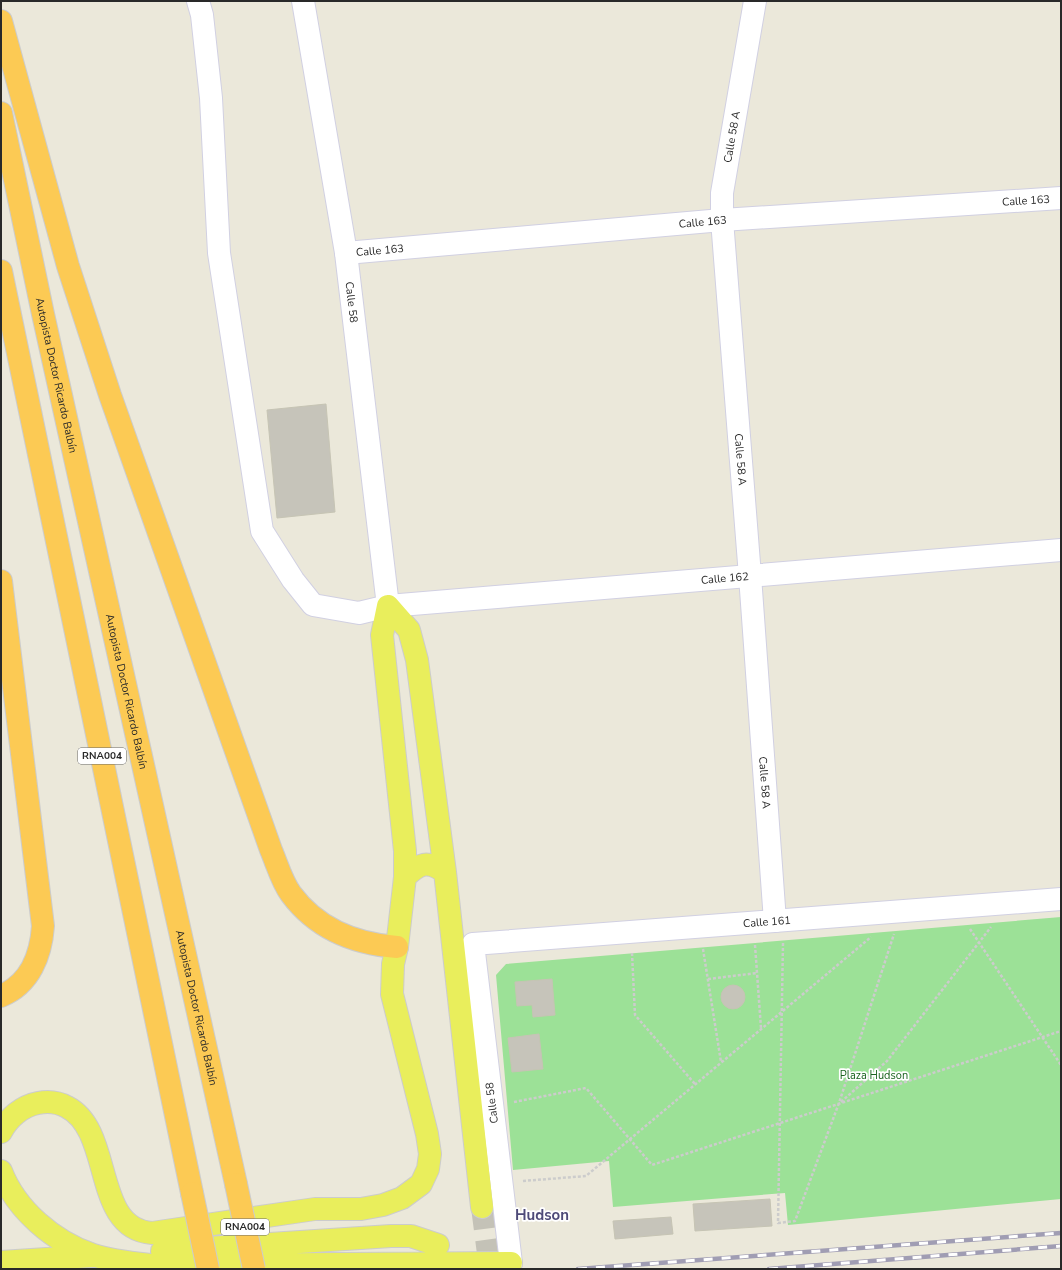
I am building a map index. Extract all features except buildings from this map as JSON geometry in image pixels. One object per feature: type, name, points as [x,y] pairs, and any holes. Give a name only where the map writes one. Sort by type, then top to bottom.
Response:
[{"type":"highway","points":[[1,21],[68,266],[110,395],[271,850],[290,893],[313,916],[332,930],[352,939],[370,944],[397,947]]},
{"type":"highway","name":"Autopista Doctor Ricardo Balbín","points":[[1,113],[42,314],[254,1269]]},
{"type":"highway","name":"RNA004","points":[[1,271],[208,1269]]},
{"type":"highway","points":[[1,581],[43,926],[39,951],[27,976],[11,992],[1,996]]},
{"type":"main road","points":[[388,606],[409,630],[417,660],[445,872],[482,1207]]},
{"type":"main road","points":[[1,1132],[5,1125],[17,1113],[30,1105],[45,1101],[60,1104],[75,1111],[86,1125],[92,1138],[114,1206],[128,1224],[143,1232],[152,1233],[315,1209],[361,1210],[383,1205],[402,1198],[421,1184],[428,1170],[430,1154],[427,1134],[392,994],[404,877],[405,851],[382,635],[388,606]]},
{"type":"main road","points":[[404,877],[414,868],[424,864],[434,865],[445,872]]},
{"type":"main road","points":[[1,1171],[16,1198],[37,1222],[73,1247],[94,1256],[150,1265],[511,1263]]},
{"type":"main road","points":[[1,1262],[391,1236],[411,1236],[438,1245]]},
{"type":"street","name":"Calle 162","points":[[198,1],[202,15],[211,98],[219,253],[262,531],[293,580],[312,606],[359,613],[388,606],[1061,550]]},
{"type":"street","name":"Calle 58","points":[[302,1],[346,253],[388,606]]},
{"type":"street","name":"Calle 58 A","points":[[755,1],[722,193],[722,220],[750,576],[770,921]]},
{"type":"street","name":"Calle 163","points":[[346,253],[722,220],[1061,198]]},
{"type":"street","name":"Calle 161","points":[[473,944],[1061,899]]},
{"type":"street","name":"Calle 58","points":[[473,944],[511,1263]]},
{"type":"path","points":[[839,1103],[887,1061],[1010,903]]},
{"type":"path","points":[[956,907],[1061,1065]]},
{"type":"path","points":[[770,921],[781,1010],[778,1223],[795,1221],[839,1103],[902,911]]},
{"type":"path","points":[[761,1029],[757,973],[770,921]]},
{"type":"path","points":[[700,927],[721,1063]]},
{"type":"path","points":[[631,932],[635,1015],[695,1084]]},
{"type":"path","points":[[521,1182],[586,1176],[761,1029],[781,1010],[872,936]]},
{"type":"path","points":[[708,979],[757,973]]},
{"type":"path","points":[[492,1106],[586,1088],[652,1165],[1061,1031]]},
{"type":"green space","name":"Plaza Hudson","points":[[1061,917],[1061,1199],[788,1225],[785,1193],[613,1207],[609,1161],[513,1170],[496,975],[506,964]]},
{"type":"tunnel","points":[[482,1207],[490,1269]]},
{"type":"railway","points":[[578,1269],[1061,1233]]},
{"type":"railway","points":[[769,1269],[1061,1246]]},
{"type":"district","name":"Hudson","points":[[542,1215]]}]
